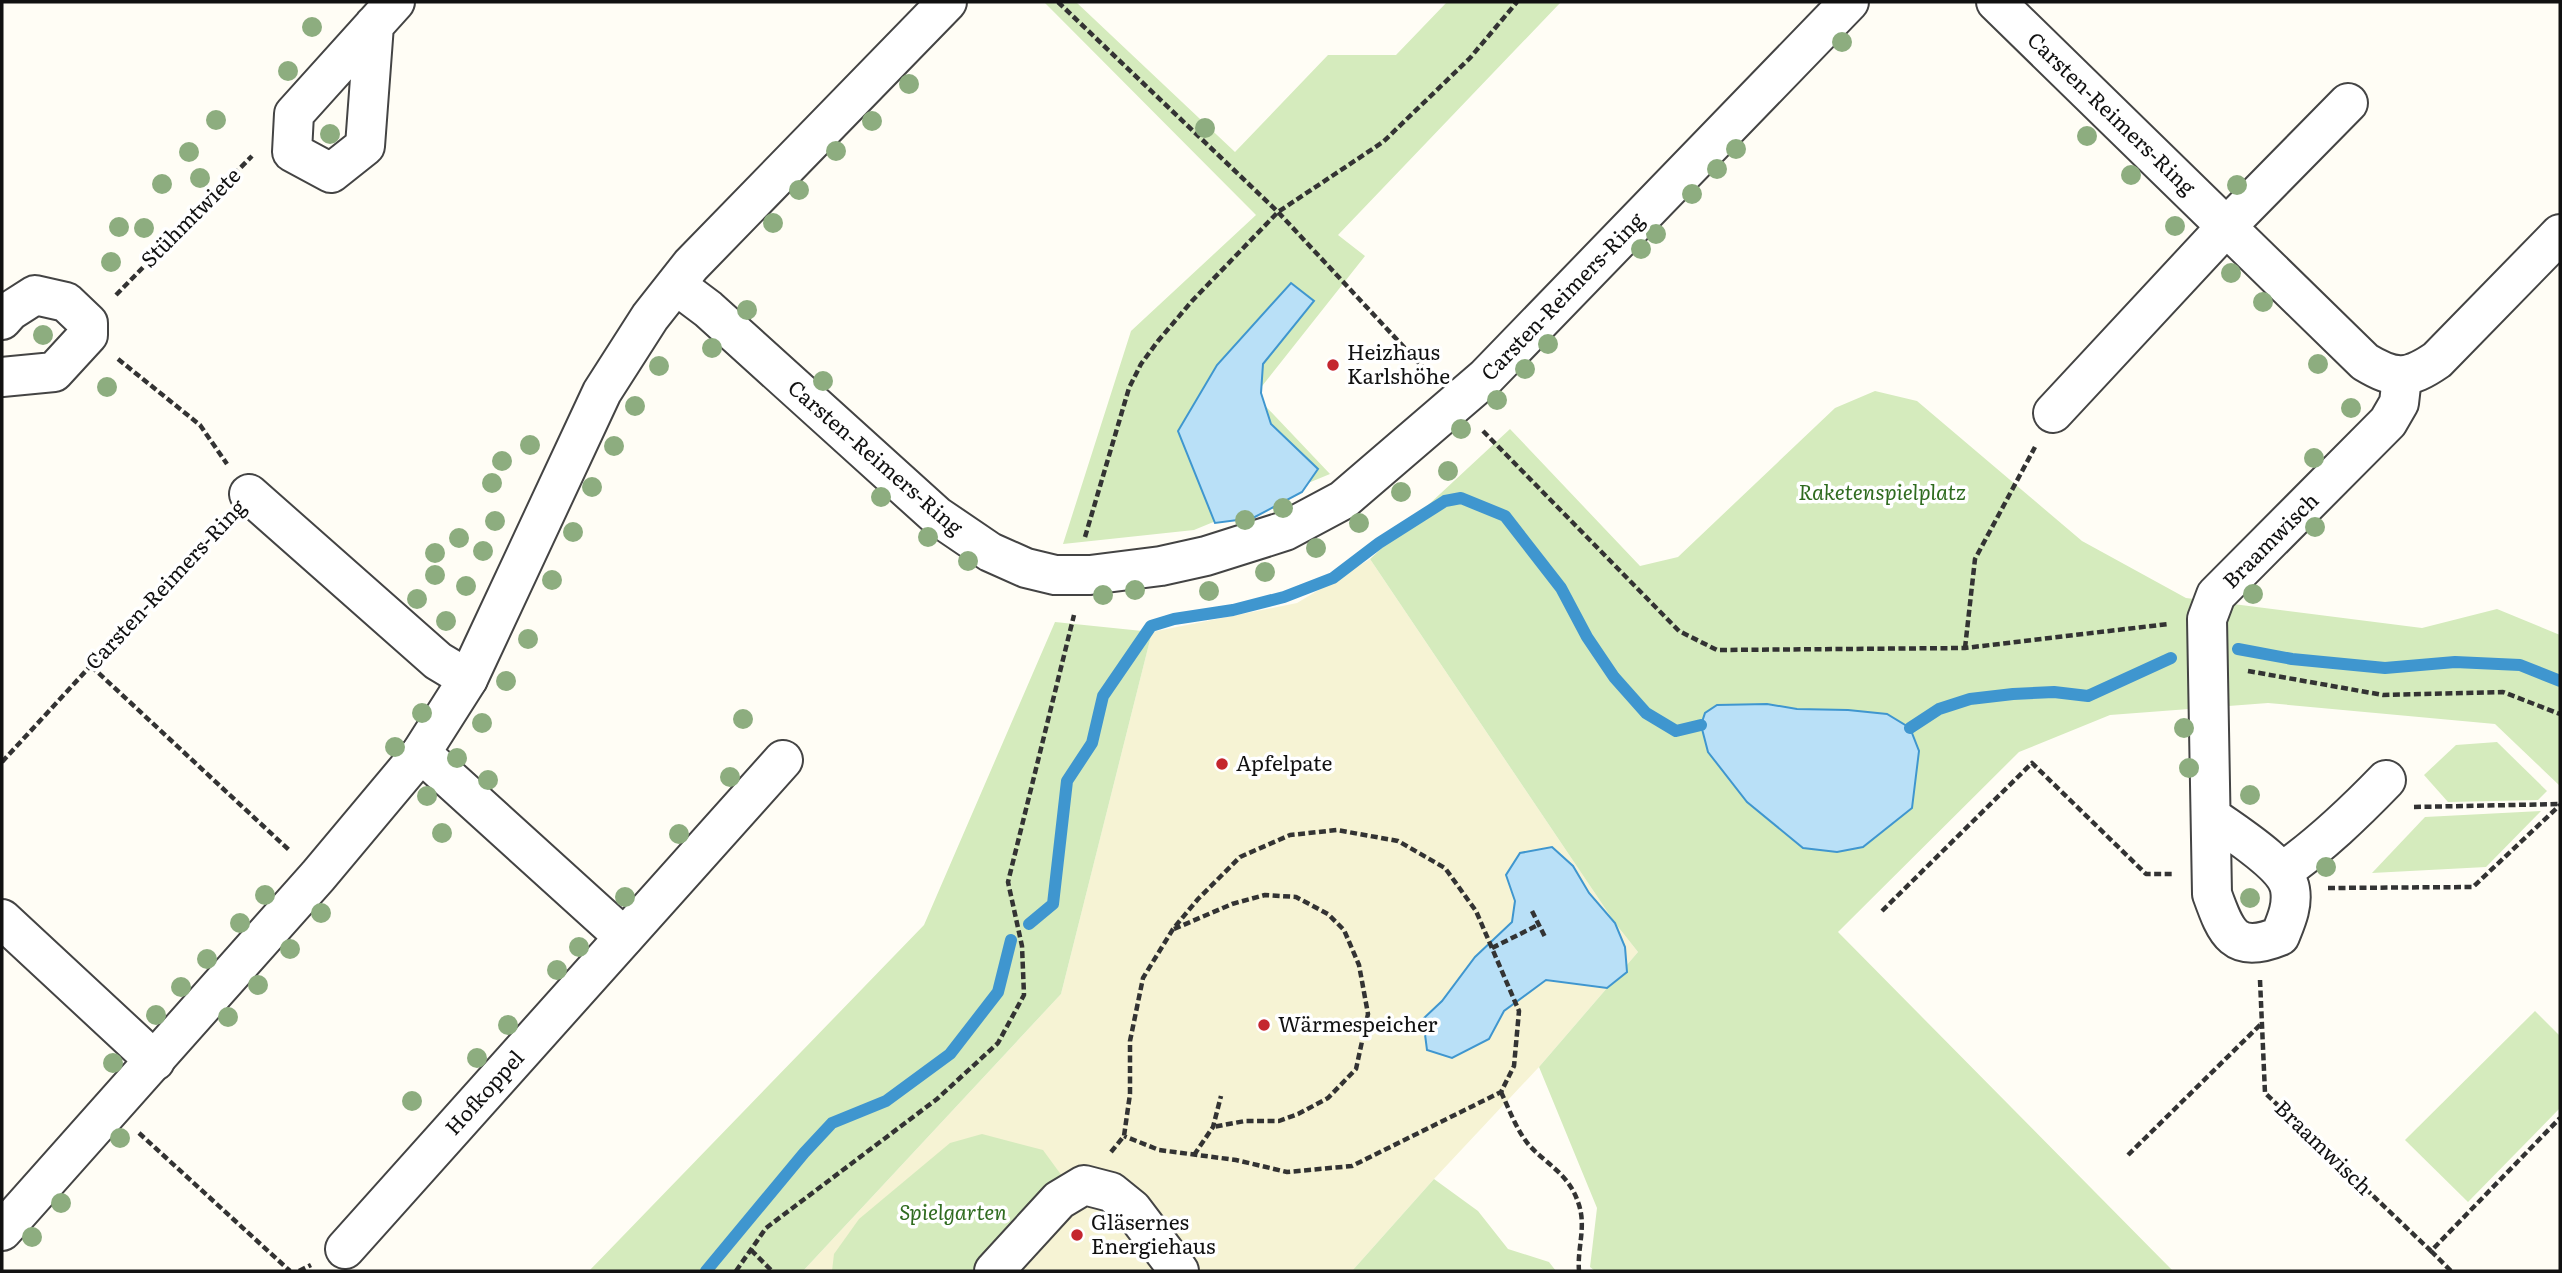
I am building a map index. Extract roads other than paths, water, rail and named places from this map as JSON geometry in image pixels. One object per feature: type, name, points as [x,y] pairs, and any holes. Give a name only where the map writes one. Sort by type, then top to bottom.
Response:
[{"type":"street","points":[[2,1231],[318,876],[421,753],[468,679],[602,392],[644,325],[691,265],[947,2]]},
{"type":"street","name":"Carsten-Reimers-Ring","points":[[676,285],[708,309],[945,522],[990,552],[1026,568],[1055,575],[1161,566],[1285,531],[1343,500],[1485,378],[1849,2]]},
{"type":"street","name":"Carsten-Reimers-Ring","points":[[1996,2],[2365,362],[2385,373],[2402,377]]},
{"type":"street","points":[[385,13],[365,146],[331,173],[292,152],[294,114],[385,13]]},
{"type":"street","points":[[2053,413],[2226,227],[2348,103]]},
{"type":"street","points":[[2402,377],[2421,371],[2443,355],[2560,234]]},
{"type":"street","points":[[2,320],[10,311],[35,295],[66,302],[88,329],[54,372],[2,377]]},
{"type":"street","name":"Braamwisch","points":[[2287,880],[2290,913],[2280,936],[2259,944],[2240,941],[2230,933],[2212,894],[2207,619],[2216,595],[2388,422],[2399,403],[2402,377]]},
{"type":"street","name":"Carsten-Reimers-Ring","points":[[249,494],[438,660],[468,679]]},
{"type":"street","points":[[421,753],[624,937]]},
{"type":"street","name":"Hofkoppel","points":[[345,1249],[783,760]]},
{"type":"street","points":[[2211,816],[2287,880],[2303,857],[2359,808],[2386,780]]},
{"type":"street","points":[[2,919],[155,1061]]},
{"type":"street","points":[[994,1271],[1059,1200],[1084,1185],[1111,1192],[1132,1209],[1179,1271]]},
{"type":"water","points":[[1291,283],[1314,301],[1263,364],[1261,393],[1271,424],[1318,469],[1302,492],[1253,518],[1215,523],[1178,431],[1217,365]]},
{"type":"water","points":[[1767,704],[1797,709],[1887,714],[1910,728],[1919,751],[1912,808],[1863,847],[1837,852],[1803,848],[1747,802],[1708,752],[1701,725],[1705,713],[1717,705]]},
{"type":"water","points":[[1552,847],[1573,866],[1589,893],[1615,923],[1625,947],[1627,972],[1607,988],[1546,980],[1504,1011],[1489,1039],[1452,1058],[1427,1050],[1423,1019],[1442,1001],[1475,957],[1512,922],[1515,901],[1506,875],[1520,853]]},
{"type":"waterway","points":[[1029,924],[1053,904],[1067,781],[1092,743],[1103,696],[1151,626],[1284,597],[1333,578],[1379,543],[1445,501],[1461,498],[1505,516],[1561,588],[1587,637],[1614,677],[1646,713],[1676,731],[1701,725]]},
{"type":"waterway","points":[[2238,649],[2292,659],[2385,668],[2455,662],[2520,665],[2560,681]]},
{"type":"waterway","points":[[1910,728],[1939,709],[1970,699],[2054,692],[2088,696],[2171,658]]},
{"type":"waterway","points":[[706,1271],[832,1123],[886,1101],[950,1054],[998,992],[1011,940]]},
{"type":"place","name":"Heizhaus Karlshöhe","points":[[1333,365]]},
{"type":"place","name":"Apfelpate","points":[[1222,764]]},
{"type":"place","name":"Wärmespeicher","points":[[1264,1025]]},
{"type":"place","name":"Gläsernes Energiehaus","points":[[1077,1235]]},
{"type":"park label","name":"Raketenspielplatz","points":[[1882,493]]},
{"type":"park label","name":"Spielgarten","points":[[953,1213]]}]
